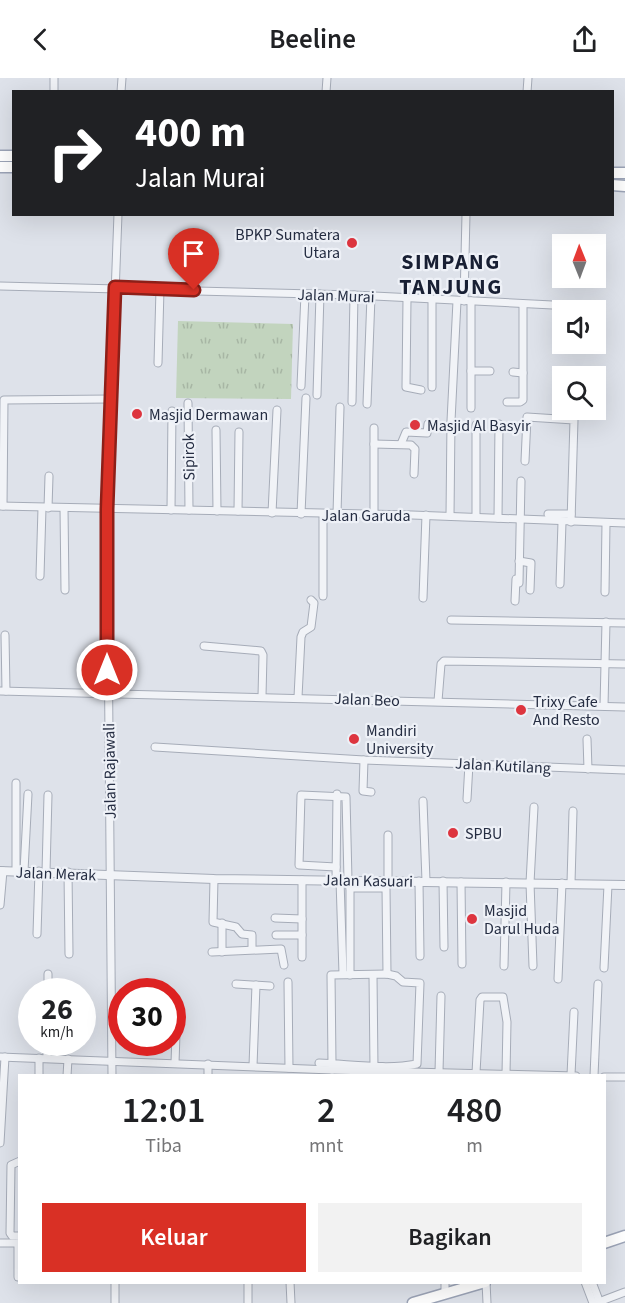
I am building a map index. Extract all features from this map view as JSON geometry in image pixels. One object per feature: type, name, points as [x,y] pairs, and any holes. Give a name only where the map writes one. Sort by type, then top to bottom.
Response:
[{"type":"main road","points":[[606,1242],[625,1236]]},
{"type":"main road","points":[[413,1303],[478,1284]]},
{"type":"street","name":"Jalan Rajawali","points":[[112,1074],[107,509],[118,216]]},
{"type":"street","points":[[450,516],[451,421],[464,301],[466,216]]},
{"type":"street","name":"Jalan Murai","points":[[0,286],[115,287],[354,295],[552,305]]},
{"type":"street","points":[[158,363],[160,289]]},
{"type":"street","points":[[302,386],[305,294]]},
{"type":"street","points":[[317,395],[320,294]]},
{"type":"street","points":[[352,402],[354,295]]},
{"type":"street","points":[[367,404],[371,296]]},
{"type":"street","points":[[407,299],[406,385],[408,388],[421,390]]},
{"type":"street","points":[[432,300],[432,387]]},
{"type":"street","points":[[464,301],[471,371],[471,408]]},
{"type":"street","points":[[507,402],[523,401],[523,304]]},
{"type":"street","points":[[471,371],[490,371]]},
{"type":"street","points":[[513,372],[523,373]]},
{"type":"street","points":[[301,514],[306,398]]},
{"type":"street","points":[[1,506],[4,400],[111,399]]},
{"type":"street","name":"Sipirok","points":[[188,403],[189,510]]},
{"type":"street","points":[[337,514],[340,407]]},
{"type":"street","points":[[272,513],[277,410]]},
{"type":"street","points":[[171,510],[172,411]]},
{"type":"street","points":[[525,460],[527,417],[574,420],[571,518],[548,514]]},
{"type":"street","points":[[401,444],[406,432],[427,433],[428,424]]},
{"type":"street","points":[[476,424],[476,517]]},
{"type":"street","points":[[498,518],[499,424]]},
{"type":"street","points":[[374,428],[374,515]]},
{"type":"street","points":[[216,430],[216,511]]},
{"type":"street","points":[[238,511],[239,432]]},
{"type":"street","points":[[374,444],[401,444],[415,448],[414,474]]},
{"type":"street","points":[[40,576],[49,476]]},
{"type":"street","points":[[515,601],[521,481]]},
{"type":"street","name":"Jalan Garuda","points":[[1,506],[324,515],[426,515],[562,522],[571,518],[625,523]]},
{"type":"street","points":[[64,508],[65,590]]},
{"type":"street","points":[[323,596],[324,515]]},
{"type":"street","points":[[423,598],[426,515]]},
{"type":"street","points":[[519,520],[519,583]]},
{"type":"street","points":[[560,585],[562,522]]},
{"type":"street","points":[[605,592],[606,523]]},
{"type":"street","points":[[519,561],[531,563],[531,590]]},
{"type":"street","points":[[297,697],[301,637],[312,626],[314,603],[311,600]]},
{"type":"street","points":[[451,620],[625,623]]},
{"type":"street","points":[[604,706],[606,622]]},
{"type":"street","points":[[3,691],[5,635]]},
{"type":"street","points":[[204,646],[261,651],[264,655],[262,696]]},
{"type":"street","points":[[438,701],[442,662],[625,664]]},
{"type":"street","name":"Jalan Beo","points":[[3,691],[625,707]]},
{"type":"street","points":[[587,739],[588,769]]},
{"type":"street","name":"Jalan Kutilang","points":[[155,747],[625,770]]},
{"type":"street","points":[[364,759],[363,791],[371,792]]},
{"type":"street","points":[[467,800],[469,764]]},
{"type":"street","points":[[16,783],[20,871]]},
{"type":"street","points":[[336,867],[301,867],[298,864],[300,796],[337,794],[345,795],[348,800],[345,881],[347,975]]},
{"type":"street","points":[[337,794],[336,867],[345,881],[347,975]]},
{"type":"street","points":[[20,871],[28,795]]},
{"type":"street","points":[[37,934],[48,795]]},
{"type":"street","points":[[420,956],[423,801]]},
{"type":"street","points":[[533,966],[530,883],[534,807]]},
{"type":"street","points":[[558,979],[573,811]]},
{"type":"street","points":[[388,835],[388,881]]},
{"type":"street","points":[[0,905],[1,871]]},
{"type":"street","name":"Jalan Merak","points":[[1,871],[111,875]]},
{"type":"street","points":[[68,872],[69,954]]},
{"type":"street","name":"Jalan Kasuari","points":[[111,875],[214,879],[625,885]]},
{"type":"street","points":[[214,879],[213,922],[236,927],[242,934],[252,934],[252,949]]},
{"type":"street","points":[[302,879],[302,957]]},
{"type":"street","points":[[345,881],[386,888],[387,974]]},
{"type":"street","points":[[443,881],[444,947]]},
{"type":"street","points":[[461,882],[462,964]]},
{"type":"street","points":[[504,966],[506,882]]},
{"type":"street","points":[[604,968],[608,885]]},
{"type":"street","points":[[275,918],[302,919]]},
{"type":"street","points":[[222,924],[222,952]]},
{"type":"street","points":[[276,935],[302,935]]},
{"type":"street","points":[[213,952],[281,949],[284,965]]},
{"type":"street","points":[[319,1063],[332,1067],[353,1073],[363,1073],[374,1068],[414,1065],[419,1061],[420,983],[403,982],[396,976],[387,974],[331,975],[332,1067]]},
{"type":"street","points":[[373,975],[374,1068]]},
{"type":"street","points":[[288,982],[289,1068]]},
{"type":"street","points":[[236,984],[270,986]]},
{"type":"street","points":[[594,1074],[598,984]]},
{"type":"street","points":[[256,985],[256,1067],[258,1074]]},
{"type":"street","points":[[439,1072],[441,996]]},
{"type":"street","points":[[0,1143],[2,1057],[289,1068],[299,1072],[332,1067],[439,1072],[506,1074],[507,1022],[504,997],[482,997],[480,1000],[476,1073]]},
{"type":"street","points":[[573,1074],[574,1012]]},
{"type":"street","points":[[175,1056],[175,1064]]},
{"type":"street","points":[[39,1074],[43,1058]]},
{"type":"street","points":[[68,1059],[68,1074]]},
{"type":"street","points":[[208,1064],[208,1074]]},
{"type":"street","points":[[606,1077],[625,1077]]},
{"type":"street","points":[[18,1161],[13,1162],[11,1166],[9,1198],[10,1234],[18,1240]]},
{"type":"street","points":[[9,1198],[18,1198]]},
{"type":"street","points":[[0,1243],[18,1241]]},
{"type":"street","points":[[115,1284],[115,1303]]},
{"type":"street","points":[[248,1284],[248,1303]]},
{"type":"street","points":[[291,1284],[291,1303]]},
{"type":"street","points":[[445,1284],[445,1294]]},
{"type":"street","points":[[485,1284],[487,1303]]},
{"type":"street","points":[[588,1284],[597,1303],[625,1293]]},
{"type":"green space","points":[[178,321],[293,324],[291,399],[176,398]]},
{"type":"place","name":"BPKP Sumatera Utara","points":[[352,243]]},
{"type":"place","name":"Masjid Dermawan","points":[[137,414]]},
{"type":"place","name":"Masjid Al Basyir","points":[[415,425]]},
{"type":"place","name":"Trixy Cafe And Resto","points":[[521,710]]},
{"type":"place","name":"Mandiri University","points":[[354,739]]},
{"type":"place","name":"SPBU","points":[[453,833]]},
{"type":"place","name":"Masjid Darul Huda","points":[[472,919]]},
{"type":"district","name":"SIMPANG TANJUNG","points":[[451,274]]},
{"type":"route","points":[[107,670],[107,509],[115,287],[194,290]]}]
